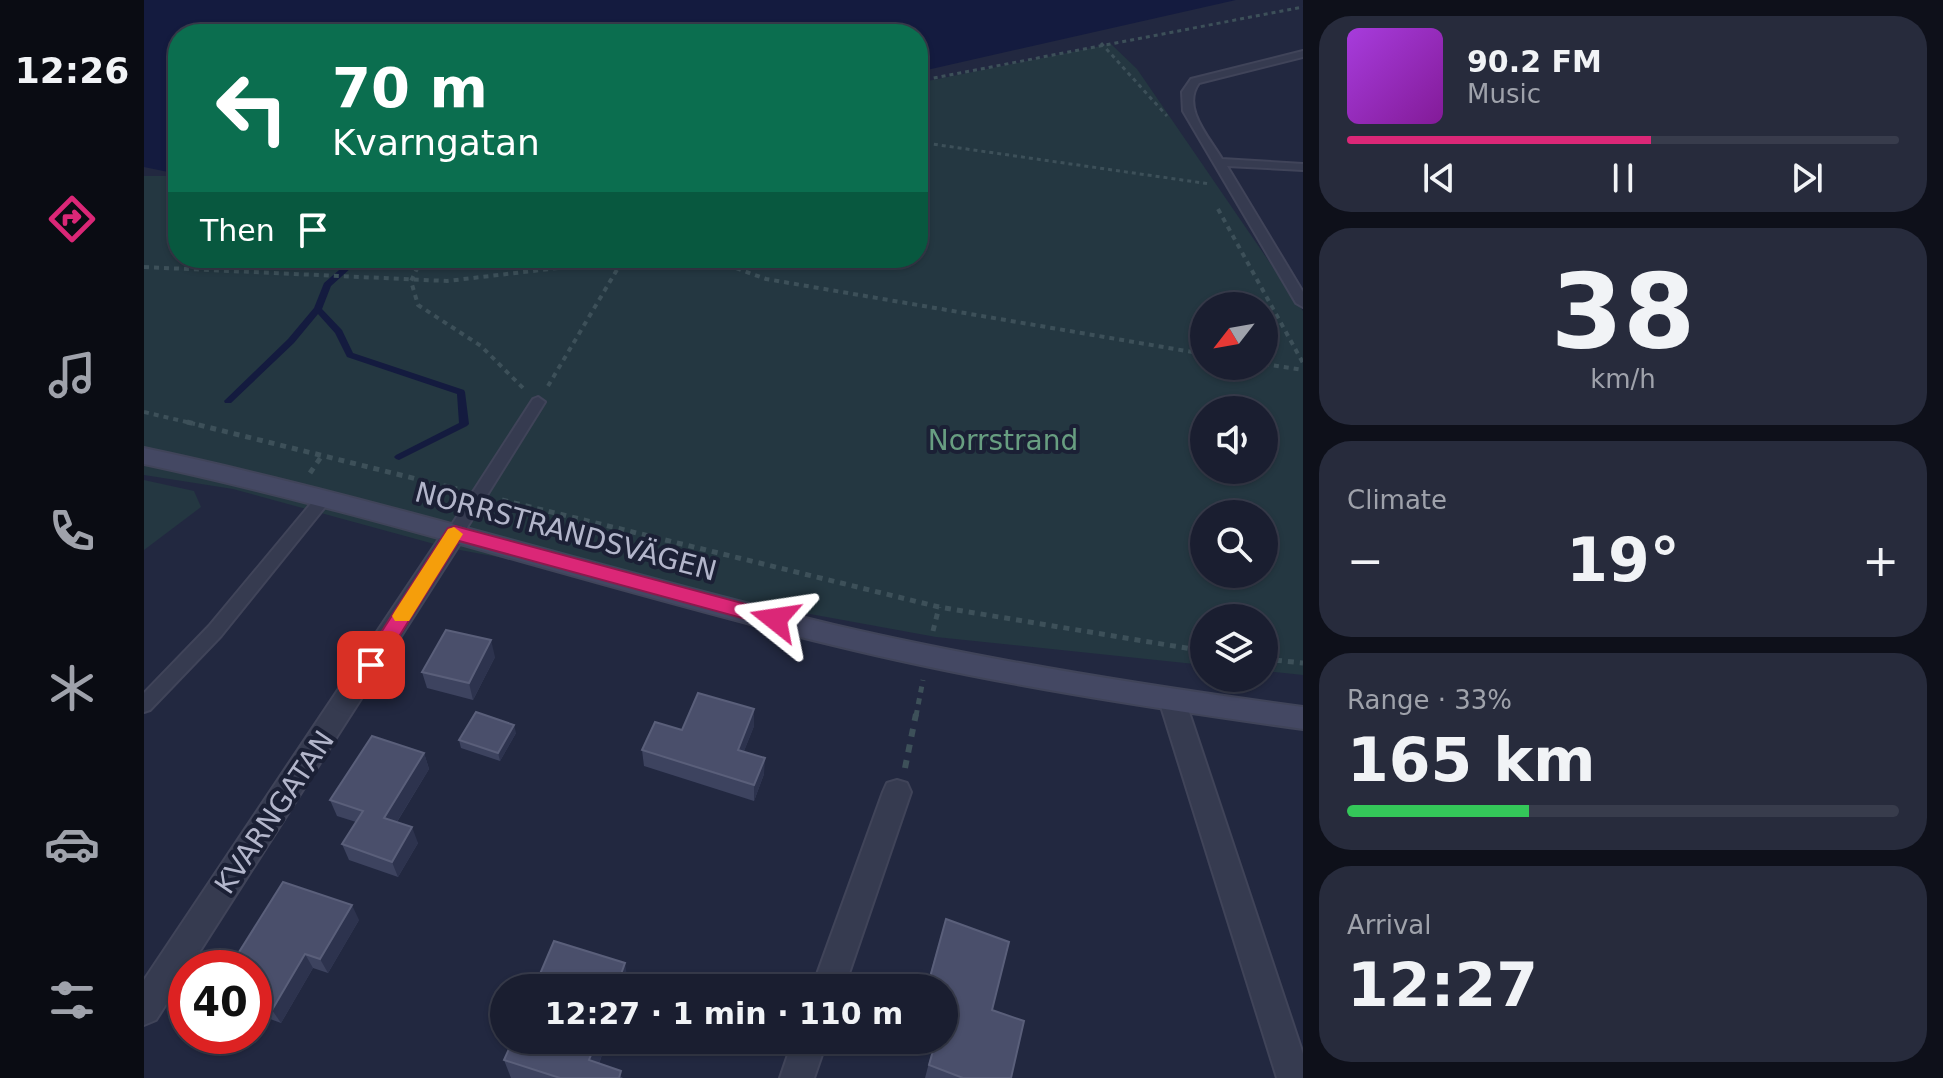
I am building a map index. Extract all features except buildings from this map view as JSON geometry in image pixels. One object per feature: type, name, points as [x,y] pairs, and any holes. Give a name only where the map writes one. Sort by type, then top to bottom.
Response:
[{"type":"street","name":"NORRSTRANDSVÄGEN","points":[[144,456],[324,498],[833,635],[1114,692],[1303,718]]},
{"type":"street","name":"KVARNGATAN","points":[[144,1009],[455,533]]},
{"type":"street","points":[[1172,700],[1247,943],[1294,1078]]},
{"type":"street","points":[[833,974],[897,792]]},
{"type":"street","points":[[797,1078],[805,1054]]},
{"type":"lane","points":[[1303,54],[1195,81],[1187,92],[1188,111],[1303,303]]},
{"type":"lane","points":[[1221,162],[1303,167]]},
{"type":"lane","points":[[455,533],[538,402]]},
{"type":"lane","points":[[144,705],[215,631],[324,498]]},
{"type":"path","points":[[928,79],[1101,43],[1303,7]]},
{"type":"path","points":[[1101,43],[1155,101],[1170,122]]},
{"type":"path","points":[[928,143],[1172,180]]},
{"type":"path","points":[[1197,171],[1303,363]]},
{"type":"path","points":[[144,267],[411,281],[486,280],[560,268]]},
{"type":"path","points":[[417,268],[411,281],[418,305],[481,346],[538,402],[618,268]]},
{"type":"path","points":[[736,268],[766,279],[1190,352]]},
{"type":"path","points":[[1278,366],[1303,370]]},
{"type":"path","points":[[144,412],[939,607],[1190,649]]},
{"type":"path","points":[[897,792],[907,761],[939,607]]},
{"type":"path","points":[[1278,660],[1303,663]]},
{"type":"green space","name":"Norrstrand","points":[[1111,44],[1137,69],[1303,311],[1303,675],[1278,672],[1278,604],[1190,604],[1190,664],[936,637],[449,548],[233,489],[144,475],[144,176],[168,176],[168,268],[928,268],[928,81]]},
{"type":"green space","points":[[144,480],[194,491],[201,507],[144,550]]},
{"type":"water","points":[[144,0],[1236,0],[928,70],[928,24],[168,24],[168,172],[144,167]]},
{"type":"waterway","points":[[318,309],[327,285],[347,268]]},
{"type":"waterway","points":[[228,401],[291,341],[318,309]]},
{"type":"waterway","points":[[318,309],[339,332],[350,355],[461,392],[464,424],[399,457]]},
{"type":"slow traffic","points":[[402,616],[454,534]]},
{"type":"route","points":[[371,665],[455,533],[775,619]]}]
